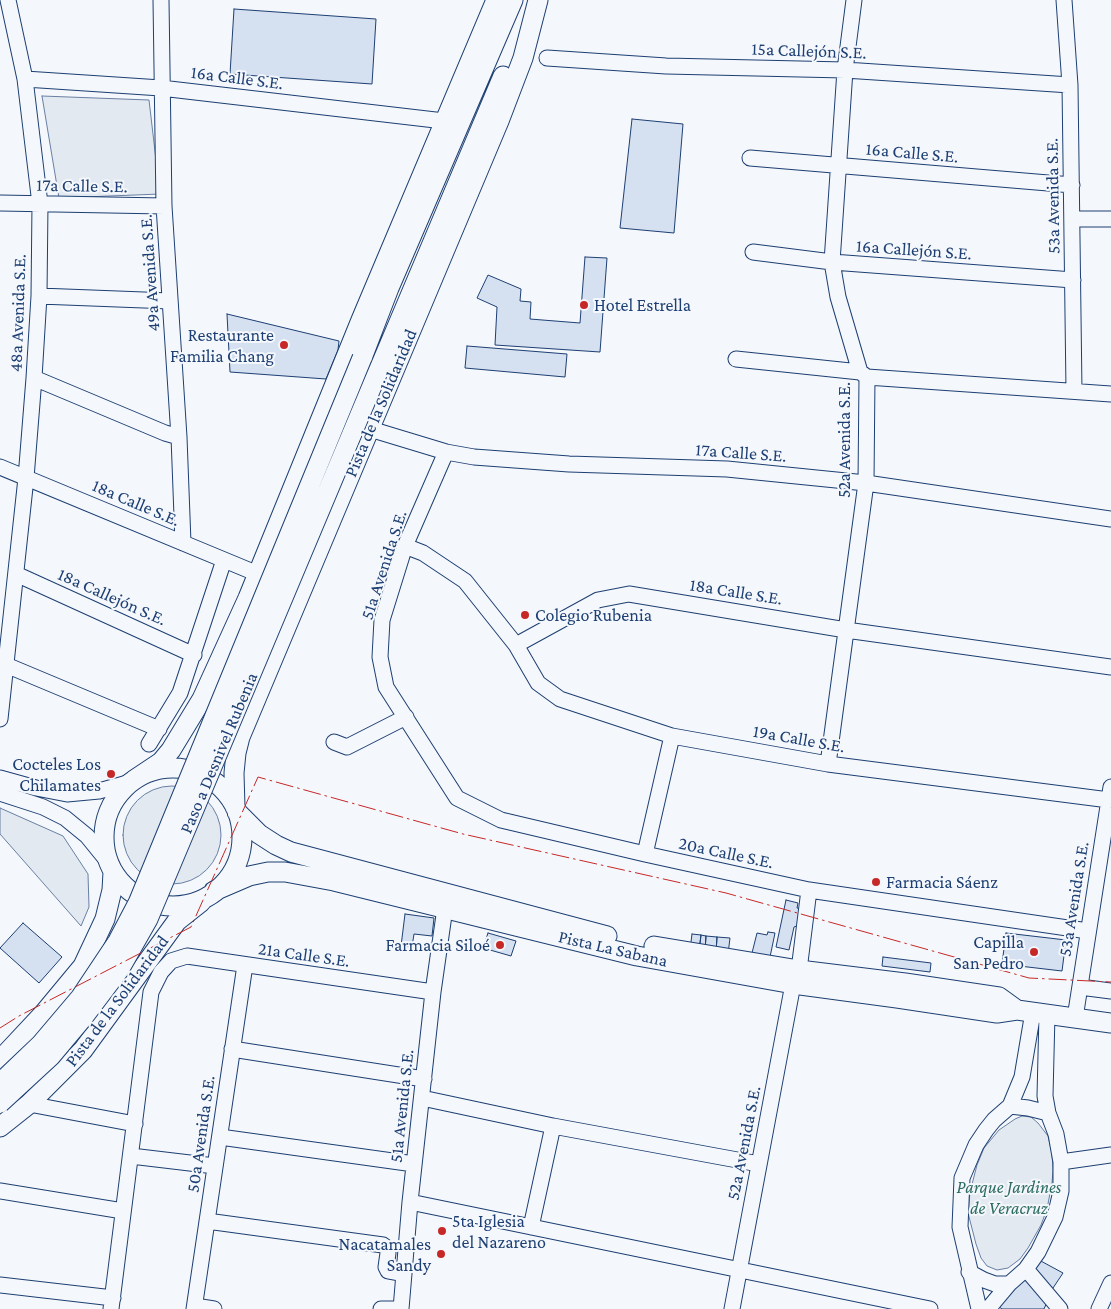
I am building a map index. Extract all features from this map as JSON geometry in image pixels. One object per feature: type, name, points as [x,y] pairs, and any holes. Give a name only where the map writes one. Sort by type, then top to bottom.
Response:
[{"type":"main road","points":[[0,1060],[44,1014],[83,966],[105,919],[112,890],[111,867],[104,841],[106,819],[116,799],[132,781],[161,762],[171,750],[202,699],[258,574],[444,121],[496,0]]},
{"type":"main road","name":"Pista de la Solidaridad","points":[[362,358],[513,0]]},
{"type":"main road","name":"Pista de la Solidaridad","points":[[380,367],[537,0]]},
{"type":"main road","name":"Pista de la Solidaridad","points":[[236,809],[234,773],[240,737],[499,121],[523,58],[537,0]]},
{"type":"main road","name":"Paso a Desnivel Rubenia","points":[[0,1083],[41,1044],[80,998],[118,941],[138,903],[362,358]]},
{"type":"main road","name":"Paso a Desnivel Rubenia","points":[[0,1103],[32,1075],[77,1026],[119,970],[148,919],[380,367]]},
{"type":"main road","points":[[111,867],[130,891],[153,902],[179,905],[192,902],[212,893],[231,874],[240,851],[242,835],[236,809],[218,785],[206,777],[194,772],[173,768],[146,774],[132,781]]},
{"type":"main road","name":"Pista La Sabana","points":[[236,809],[259,834],[291,852],[638,944],[897,998],[997,1014],[1032,1012],[1111,1023]]},
{"type":"main road","name":"Pista La Sabana","points":[[212,893],[248,876],[277,871],[334,881],[637,956],[796,977]]},
{"type":"main road","name":"Pista de la Solidaridad","points":[[0,1127],[29,1104],[83,1050],[177,921],[212,893]]},
{"type":"street","name":"48a Avenida S.E.","points":[[0,719],[26,478],[39,296],[40,204],[25,79],[8,0]]},
{"type":"street","name":"49a Avenida S.E.","points":[[161,0],[164,206],[184,543]]},
{"type":"street","name":"52a Avenida S.E.","points":[[828,764],[866,483],[863,374],[838,297],[832,262],[845,70],[854,0]]},
{"type":"street","name":"53a Avenida S.E.","points":[[1064,0],[1070,85],[1074,391]]},
{"type":"street","name":"15a Callejón S.E.","points":[[547,58],[666,66],[845,70],[1070,85]]},
{"type":"street","name":"16a Calle S.E.","points":[[25,79],[161,88],[444,121]]},
{"type":"street","name":"16a Calle S.E.","points":[[750,158],[1072,185]]},
{"type":"street","name":"17a Calle S.E.","points":[[0,203],[164,206]]},
{"type":"street","points":[[1072,219],[1111,219]]},
{"type":"street","name":"16a Callejón S.E.","points":[[753,252],[832,262],[1073,280]]},
{"type":"street","points":[[39,296],[170,301]]},
{"type":"street","points":[[736,359],[863,374],[1111,394]]},
{"type":"street","points":[[34,378],[179,438]]},
{"type":"street","name":"17a Calle S.E.","points":[[370,429],[446,452],[474,457],[569,464],[727,469],[866,483],[1111,519]]},
{"type":"street","name":"51a Avenida S.E.","points":[[406,717],[386,687],[380,657],[382,620],[406,546],[446,452]]},
{"type":"street","name":"18a Calle S.E.","points":[[0,467],[258,574]]},
{"type":"street","points":[[406,546],[423,553],[465,581],[516,645]]},
{"type":"street","points":[[148,744],[180,693],[224,560]]},
{"type":"street","name":"18a Callejón S.E.","points":[[16,574],[194,655]]},
{"type":"street","name":"18a Calle S.E.","points":[[516,645],[598,600],[629,594],[846,630],[1111,667]]},
{"type":"street","name":"19a Calle S.E.","points":[[516,645],[538,683],[560,700],[672,736],[828,764],[1110,793]]},
{"type":"street","points":[[6,665],[159,729]]},
{"type":"street","points":[[334,742],[347,747],[406,717]]},
{"type":"street","name":"20a Calle S.E.","points":[[406,717],[457,798],[501,820],[809,890],[1088,931]]},
{"type":"street","points":[[645,854],[672,736]]},
{"type":"street","points":[[0,778],[68,794],[99,791],[132,781]]},
{"type":"street","points":[[0,793],[43,807],[65,818],[87,836],[111,867]]},
{"type":"street","name":"53a Avenida S.E.","points":[[1075,1018],[1088,931],[1105,868],[1110,793]]},
{"type":"street","name":"52a Avenida S.E.","points":[[732,1309],[796,977],[809,890]]},
{"type":"street","name":"51a Avenida S.E.","points":[[401,1309],[414,1164],[433,992],[445,908]]},
{"type":"street","name":"21a Calle S.E.","points":[[135,1124],[151,992],[161,972],[171,961],[187,956],[433,992]]},
{"type":"street","name":"50a Avenida S.E.","points":[[195,1308],[245,965]]},
{"type":"street","points":[[1080,987],[1111,991]]},
{"type":"street","points":[[979,1309],[960,1227],[962,1178],[976,1145],[986,1130],[1010,1106],[1022,1077],[1032,1012]]},
{"type":"street","points":[[988,1309],[1009,1284],[1026,1269],[1038,1252],[1055,1216],[1060,1191],[1061,1162],[1056,1134],[1048,1113],[1032,1012]]},
{"type":"street","points":[[232,1049],[424,1078]]},
{"type":"street","points":[[422,1098],[553,1126],[759,1164]]},
{"type":"street","points":[[0,1285],[112,1303],[135,1124],[29,1104]]},
{"type":"street","points":[[1010,1106],[1048,1113]]},
{"type":"street","points":[[531,1227],[553,1126]]},
{"type":"street","points":[[220,1137],[414,1164]]},
{"type":"street","points":[[1061,1162],[1111,1155]]},
{"type":"street","points":[[131,1156],[215,1166]]},
{"type":"street","points":[[0,1191],[123,1211]]},
{"type":"street","points":[[410,1202],[930,1309]]},
{"type":"street","points":[[207,1221],[384,1245],[387,1248],[386,1267],[388,1271],[404,1274]]},
{"type":"street","points":[[1026,1269],[1060,1309]]},
{"type":"street","points":[[970,1272],[995,1284],[1009,1284]]},
{"type":"street","points":[[1099,1309],[1111,1283]]},
{"type":"street","points":[[195,1308],[214,1309]]},
{"type":"street","points":[[381,1309],[396,1309]]},
{"type":"green space","points":[[42,96],[149,100],[160,194],[59,198]]},
{"type":"green space","points":[[172,786],[191,790],[207,800],[217,816],[221,835],[217,854],[207,870],[191,880],[172,884],[153,880],[137,870],[127,854],[123,835],[127,816],[137,800],[153,790]]},
{"type":"green space","points":[[0,808],[63,836],[88,874],[89,907],[81,926],[0,834]]},
{"type":"green space","name":"Parque Jardines de Veracruz","points":[[1022,1116],[1031,1117],[1048,1136],[1052,1153],[1052,1183],[1047,1209],[1041,1225],[1028,1248],[1020,1259],[1008,1268],[997,1270],[987,1266],[981,1258],[976,1244],[968,1213],[970,1192],[977,1165],[984,1148],[999,1130]]},
{"type":"building","points":[[234,9],[376,19],[372,84],[230,74]]},
{"type":"building","points":[[632,119],[683,124],[674,233],[620,228]]},
{"type":"building","points":[[585,257],[607,258],[600,352],[495,345],[497,307],[477,298],[488,275],[521,289],[520,301],[531,302],[530,319],[580,323]]},
{"type":"building","name":"Restaurante Familia Chang","points":[[227,314],[339,341],[338,350],[326,379],[230,372]]},
{"type":"building","points":[[467,346],[567,354],[565,377],[465,368]]},
{"type":"building","points":[[786,900],[798,903],[797,908],[801,909],[797,926],[794,927],[789,950],[776,947]]},
{"type":"building","points":[[405,914],[434,918],[432,936],[414,934],[412,947],[401,946]]},
{"type":"building","points":[[23,923],[62,957],[39,983],[0,948]]},
{"type":"building","points":[[768,932],[775,933],[770,957],[752,953],[757,933],[767,935]]},
{"type":"building","name":"Farmacia Siloé","points":[[488,933],[516,941],[511,956],[483,948]]},
{"type":"building","name":"Capilla San Pedro","points":[[1006,933],[1066,940],[1062,971],[1002,964]]},
{"type":"building","points":[[692,934],[701,935],[699,951],[690,950]]},
{"type":"building","points":[[701,935],[706,936],[705,951],[699,951]]},
{"type":"building","points":[[706,936],[717,937],[716,953],[705,951]]},
{"type":"building","points":[[717,937],[730,938],[728,954],[716,953]]},
{"type":"building","points":[[883,957],[931,963],[930,972],[882,966]]},
{"type":"building","points":[[1039,1260],[1063,1273],[1049,1294],[1031,1272]]},
{"type":"building","points":[[1023,1278],[1047,1302],[1044,1309],[1002,1309],[998,1306]]},
{"type":"power","points":[[0,1028],[19,1016],[191,927],[258,777],[463,834],[726,893],[1029,978],[1111,982]]},
{"type":"place","name":"Hotel Estrella","points":[[584,305]]},
{"type":"place","name":"Restaurante Familia Chang","points":[[284,345]]},
{"type":"place","name":"Colegio Rubenia","points":[[525,615]]},
{"type":"place","name":"Cocteles Los Chilamates","points":[[111,774]]},
{"type":"place","name":"Farmacia Sáenz","points":[[876,882]]},
{"type":"place","name":"Farmacia Siloé","points":[[500,945]]},
{"type":"place","name":"Capilla San Pedro","points":[[1034,952]]},
{"type":"place","name":"5ta Iglesia del Nazareno","points":[[442,1231]]},
{"type":"place","name":"Nacatamales Sandy","points":[[441,1254]]}]
